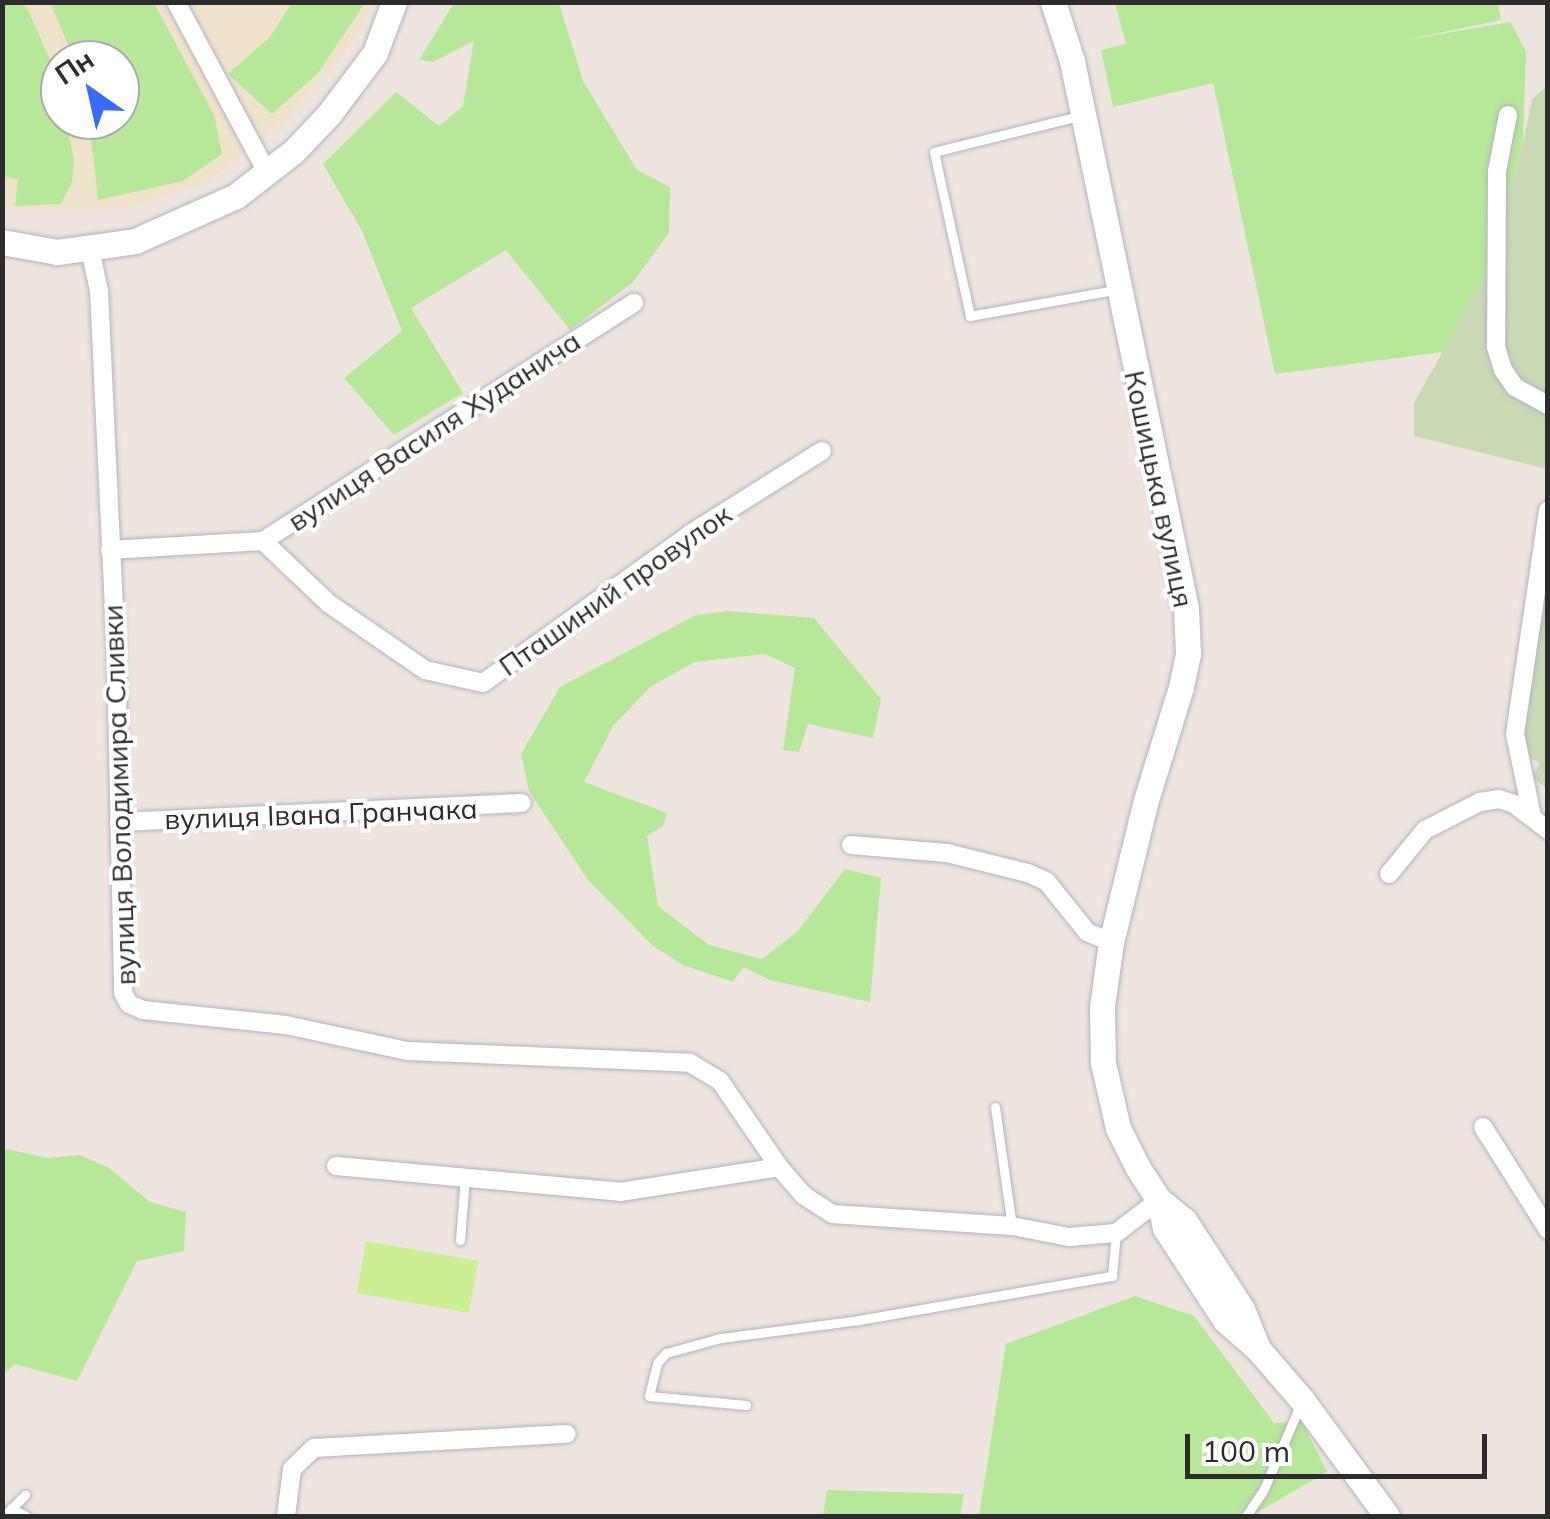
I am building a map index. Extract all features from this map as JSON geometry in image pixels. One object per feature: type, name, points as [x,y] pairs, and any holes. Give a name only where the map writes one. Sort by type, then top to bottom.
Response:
[{"type":"street","points":[[176,2],[268,174]]},
{"type":"street","points":[[2,242],[57,252],[134,241],[192,220],[268,174],[293,152],[375,53],[394,2]]},
{"type":"street","name":"Кошицька вулиця","points":[[1053,2],[1072,60],[1180,569],[1188,654],[1110,942],[1102,1007],[1109,1099],[1118,1128],[1159,1200],[1165,1228],[1226,1320],[1258,1349],[1302,1400],[1388,1516]]},
{"type":"street","points":[[1508,115],[1497,170],[1496,347],[1503,370],[1515,388],[1548,405]]},
{"type":"street","name":"вулиця Володимира Сливки","points":[[90,249],[99,291],[123,993],[129,1004],[143,1010],[286,1025],[407,1051],[690,1063],[720,1081],[779,1167],[804,1195],[832,1214],[1012,1226],[1069,1237],[1116,1233]]},
{"type":"street","name":"вулиця Василя Худанича","points":[[110,550],[264,541],[634,303]]},
{"type":"street","name":"Пташиний провулок","points":[[264,541],[328,603],[425,670],[483,683],[690,534],[822,451]]},
{"type":"street","points":[[1532,816],[1515,734],[1548,510]]},
{"type":"street","points":[[1390,874],[1424,830],[1480,802],[1500,799],[1532,816],[1548,830]]},
{"type":"street","name":"вулиця Івана Гранчака","points":[[119,822],[522,802]]},
{"type":"street","points":[[852,845],[947,853],[1028,874],[1047,882],[1087,932],[1110,942]]},
{"type":"street","points":[[1483,1127],[1548,1230]]},
{"type":"street","points":[[336,1166],[620,1192],[779,1167]]},
{"type":"street","points":[[1116,1233],[1159,1200]]},
{"type":"street","points":[[286,1516],[292,1469],[314,1448],[567,1434]]},
{"type":"lane","points":[[1084,114],[934,152],[970,316],[1118,290]]},
{"type":"lane","points":[[996,1108],[1012,1226]]},
{"type":"lane","points":[[460,1240],[465,1177]]},
{"type":"lane","points":[[746,1406],[649,1396],[656,1363],[666,1353],[721,1338],[859,1320],[1112,1276],[1116,1233]]},
{"type":"lane","points":[[1246,1516],[1263,1491],[1302,1400]]},
{"type":"lane","points":[[8,1512],[25,1495]]},
{"type":"lane","points":[[8,1512],[26,1516]]},
{"type":"shaded area","points":[[2,3],[371,3],[361,33],[289,116],[211,180],[122,210],[2,208]]},
{"type":"green space","points":[[2,3],[22,3],[41,40],[40,140],[70,140],[74,159],[72,182],[61,204],[15,206],[18,180],[3,176]]},
{"type":"green space","points":[[50,3],[154,3],[214,115],[222,154],[183,181],[98,200],[91,140],[140,140],[140,40],[66,40]]},
{"type":"green space","points":[[292,3],[365,3],[318,73],[272,114],[228,74],[270,37]]},
{"type":"green space","points":[[454,3],[559,3],[583,81],[637,170],[670,187],[669,233],[633,282],[570,330],[506,250],[411,308],[463,393],[394,435],[344,378],[402,331],[362,231],[323,164],[396,92],[439,126],[463,106],[474,41],[433,62],[419,60]]},
{"type":"green space","points":[[1115,3],[1498,3],[1501,20],[1405,40],[1511,22],[1526,52],[1523,144],[1483,279],[1443,352],[1275,374],[1213,83],[1113,107],[1101,50],[1126,44]]},
{"type":"green space","points":[[1547,86],[1547,469],[1414,436],[1414,403],[1483,279],[1523,144],[1532,99]]},
{"type":"green space","points":[[1547,592],[1547,788],[1532,778],[1540,763],[1522,754],[1521,726]]},
{"type":"green space","points":[[729,611],[814,618],[881,699],[873,738],[808,724],[799,752],[783,750],[795,668],[765,654],[695,662],[650,687],[613,726],[584,782],[667,813],[663,826],[647,836],[658,906],[709,945],[762,959],[797,932],[845,869],[881,878],[870,1002],[770,980],[743,967],[733,982],[683,965],[653,946],[588,880],[529,791],[521,754],[560,687],[696,615]]},
{"type":"green space","points":[[3,1144],[6,1149],[48,1158],[80,1155],[109,1168],[150,1202],[186,1212],[184,1251],[137,1261],[77,1381],[15,1364],[3,1375]]},
{"type":"green space","points":[[366,1241],[478,1261],[469,1313],[357,1293]]},
{"type":"green space","points":[[1135,1296],[1194,1316],[1274,1423],[1302,1422],[1327,1472],[1251,1516],[979,1516],[1006,1344]]},
{"type":"green space","points":[[827,1490],[964,1494],[960,1516],[823,1516]]}]
